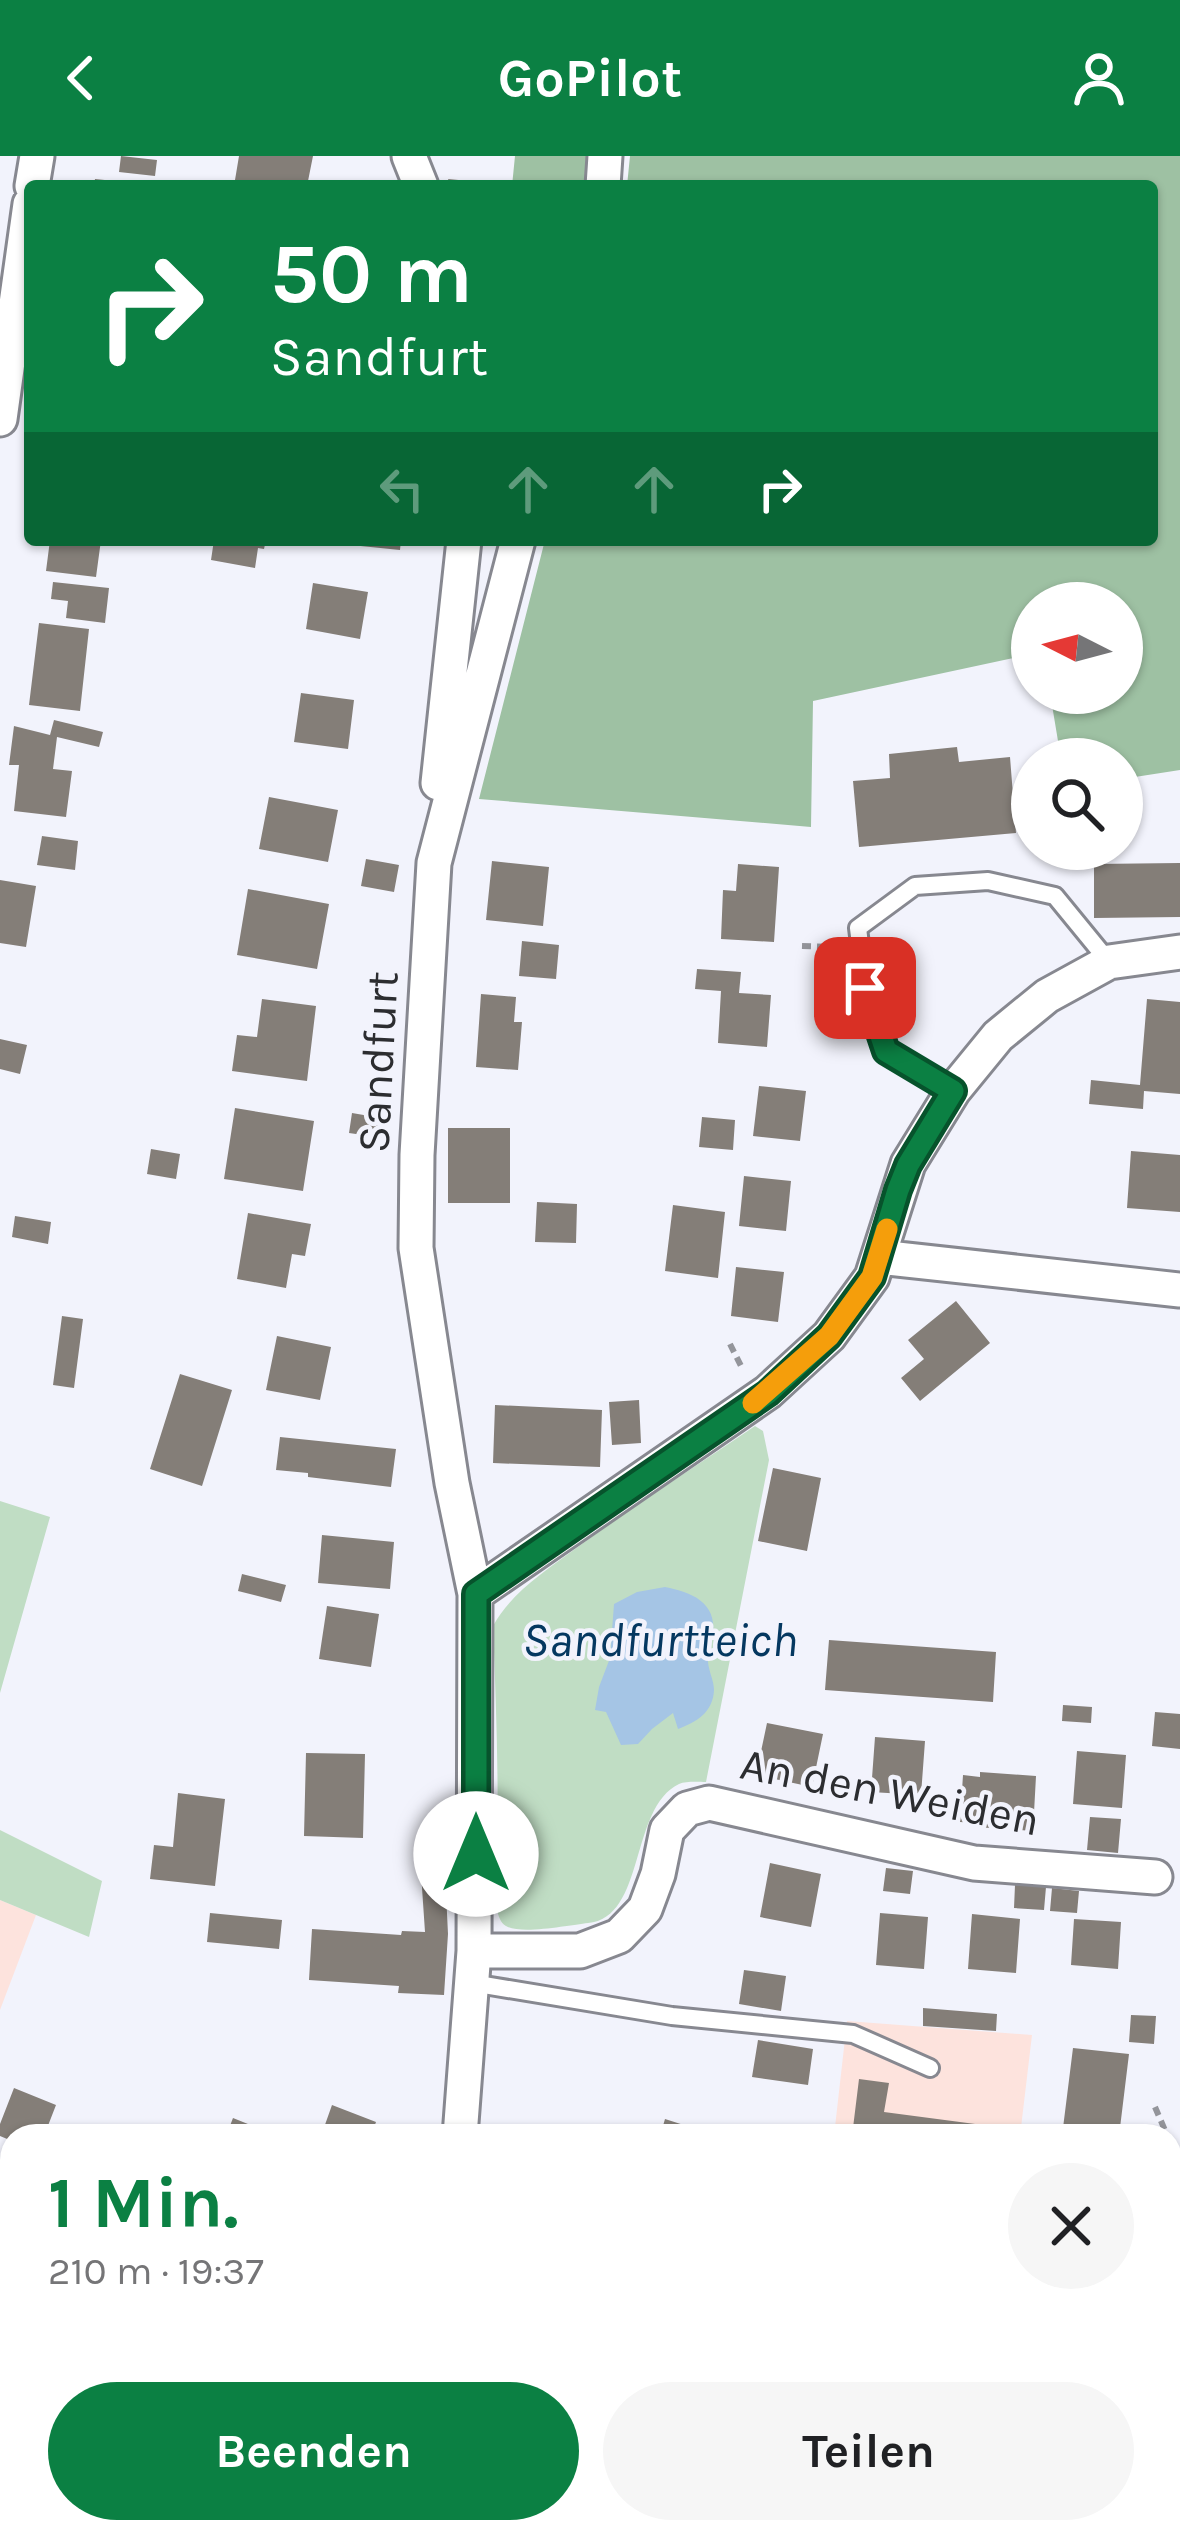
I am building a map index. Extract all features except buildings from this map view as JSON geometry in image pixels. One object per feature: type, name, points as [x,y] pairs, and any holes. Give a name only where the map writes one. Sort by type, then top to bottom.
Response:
[{"type":"street","points":[[1,411],[24,247]]},
{"type":"street","points":[[434,862],[439,764],[463,546]]},
{"type":"street","name":"Sandfurt","points":[[461,2124],[473,1967],[476,1594],[452,1483],[416,1248],[418,1155],[434,862],[516,546]]},
{"type":"street","points":[[476,1594],[768,1393],[829,1336],[872,1277],[908,1165],[953,1091],[998,1036],[1047,996],[1109,962],[1180,952]]},
{"type":"street","points":[[879,1257],[1180,1290]]},
{"type":"street","name":"An den Weiden","points":[[473,1967],[580,1951],[620,1936],[646,1909],[667,1830],[687,1810],[709,1803],[974,1864],[1155,1877]]},
{"type":"lane","points":[[953,1091],[886,1051],[866,993],[858,928],[915,886],[988,881],[1055,896],[1109,962]]},
{"type":"lane","points":[[473,1967],[672,2016],[853,2033],[930,2068]]},
{"type":"path","points":[[1155,2107],[1162,2124]]},
{"type":"shaded area","points":[[0,1900],[36,1915],[0,2010]]},
{"type":"shaded area","points":[[847,2021],[1032,2035],[1021,2124],[835,2124]]},
{"type":"green space","points":[[515,156],[587,156],[585,180],[513,180]]},
{"type":"green space","points":[[630,156],[1180,156],[1180,770],[1143,776],[1143,738],[1058,738],[1054,714],[1143,714],[1143,582],[1011,582],[1011,659],[813,701],[811,827],[479,799],[543,546],[1158,546],[1158,180],[628,180]]},
{"type":"green space","points":[[755,1426],[763,1431],[769,1460],[706,1782],[679,1784],[663,1797],[620,1903],[607,1917],[546,1929],[506,1926],[498,1914],[496,1894],[493,1626],[509,1603],[540,1575]]},
{"type":"green space","points":[[0,1501],[50,1517],[0,1693]]},
{"type":"green space","points":[[0,1830],[102,1881],[89,1937],[0,1900]]},
{"type":"water","name":"Sandfurtteich","points":[[665,1587],[700,1600],[711,1614],[708,1662],[713,1698],[707,1711],[691,1723],[678,1729],[673,1713],[638,1744],[621,1745],[606,1712],[595,1710],[610,1658],[614,1604],[637,1592]]},
{"type":"slow traffic","points":[[753,1403],[829,1336],[872,1277],[887,1229]]},
{"type":"route","points":[[476,1854],[476,1594],[768,1393],[829,1336],[872,1277],[908,1165],[953,1091],[886,1051],[865,988]]}]
